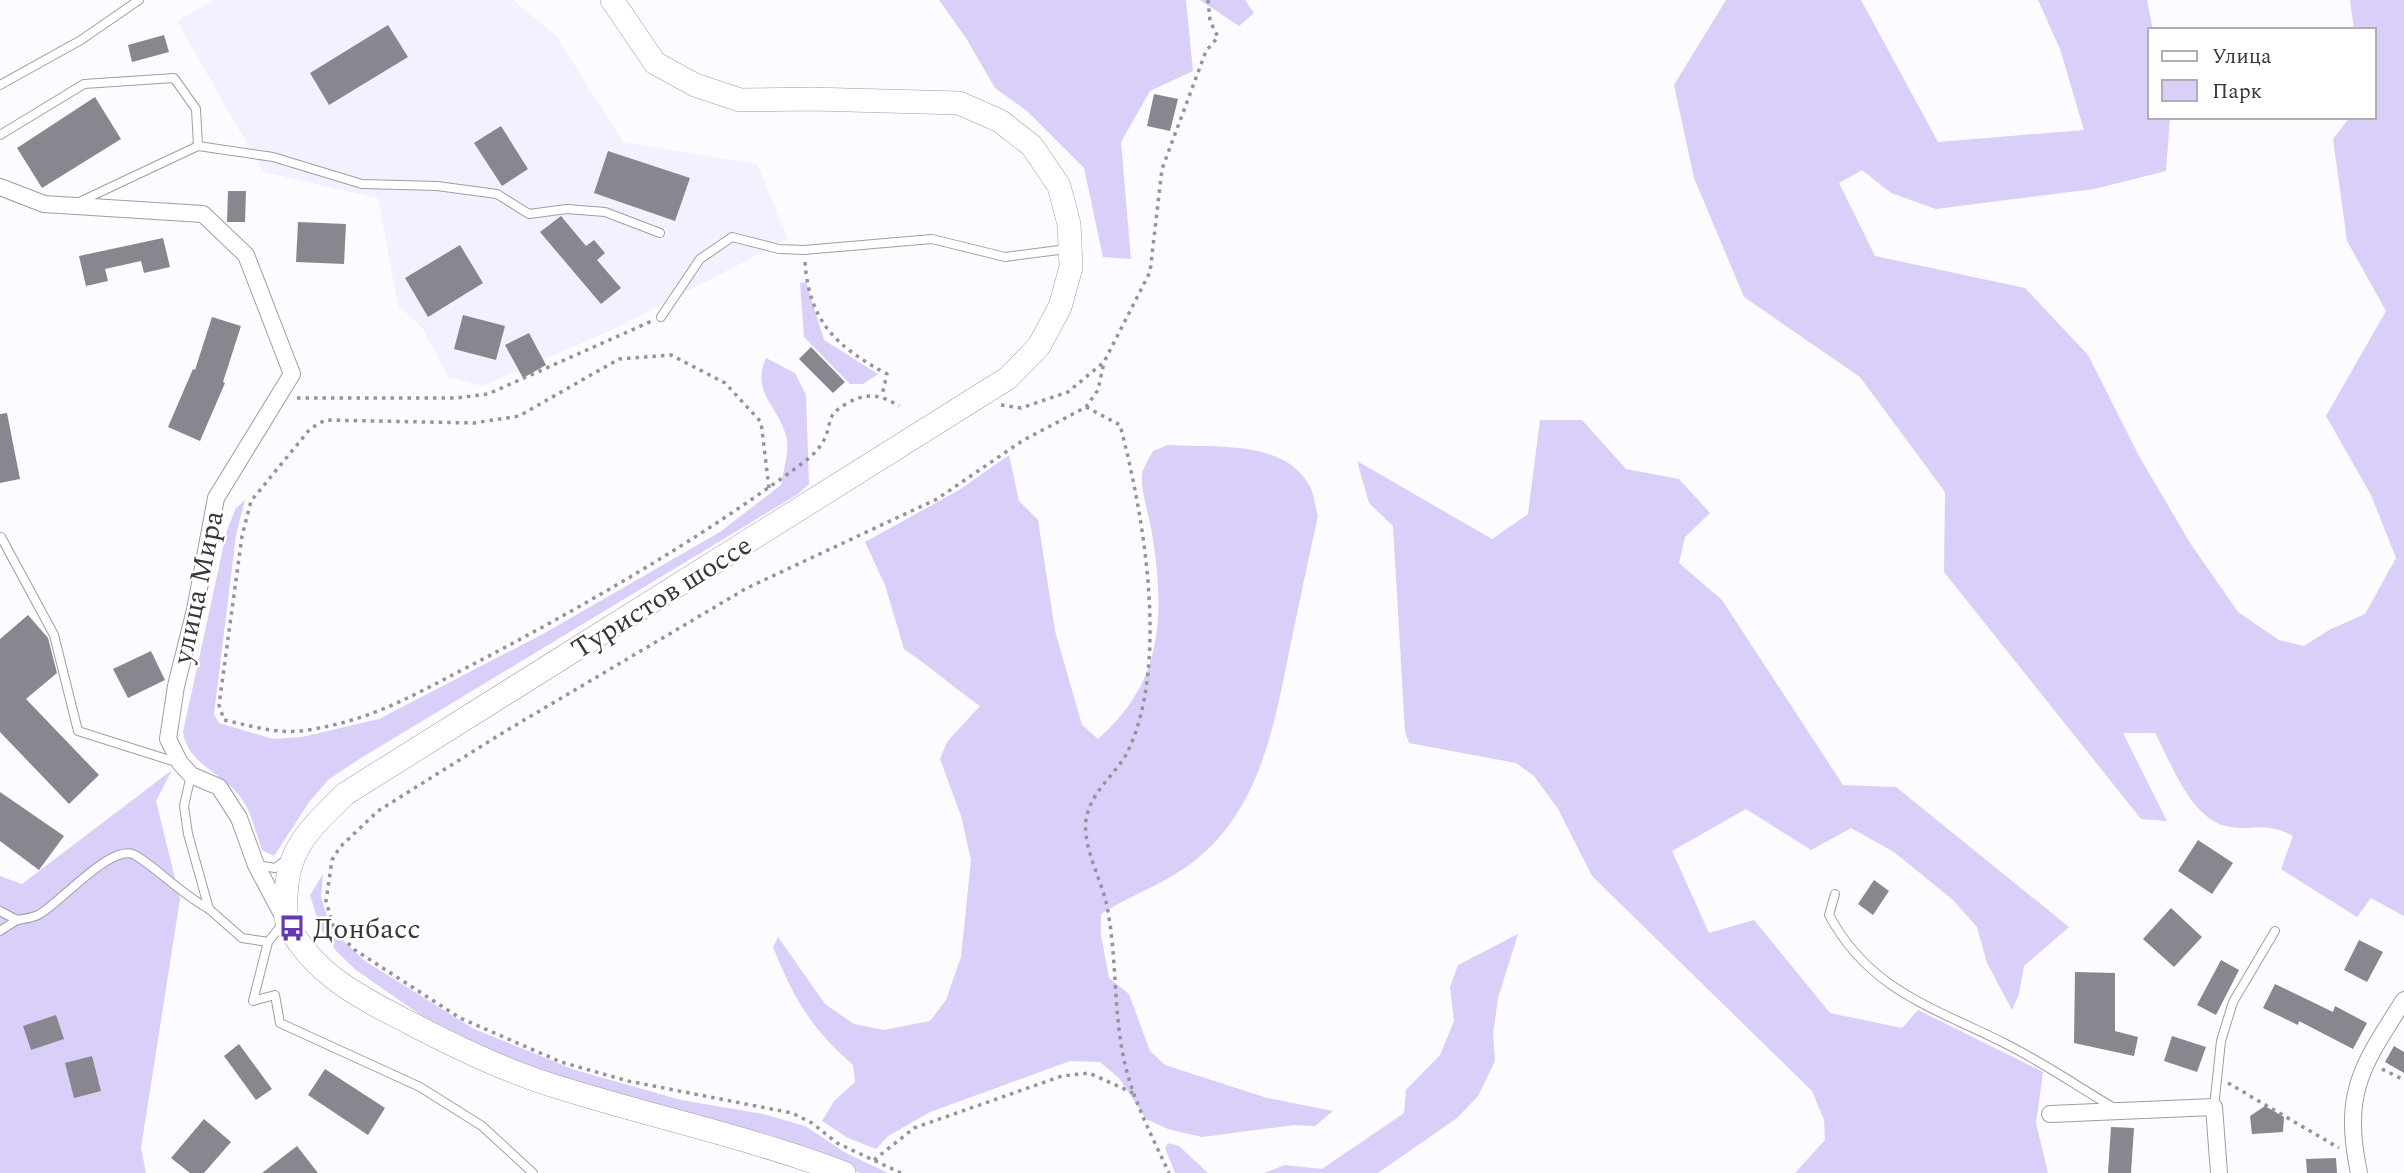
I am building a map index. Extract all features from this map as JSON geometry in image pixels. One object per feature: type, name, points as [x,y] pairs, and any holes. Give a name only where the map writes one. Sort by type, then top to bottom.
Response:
[{"type":"main road","name":"Туристов шоссе","points":[[286,920],[287,871],[294,854],[306,833],[345,794],[1008,378],[1040,346],[1060,307],[1071,267],[1069,224],[1059,186],[1032,146],[1000,121],[959,103],[740,100],[695,85],[655,63],[612,0]]},
{"type":"main road","points":[[286,920],[313,958],[333,980],[361,998],[468,1054],[562,1089],[751,1141],[844,1173]]},
{"type":"street","name":"улица Мира","points":[[0,187],[44,204],[203,214],[246,255],[292,374],[216,498],[195,610],[176,686],[168,739],[186,769]]},
{"type":"street","points":[[186,769],[219,787],[239,818],[256,865],[286,920]]},
{"type":"street","points":[[2357,1165],[2351,1107],[2356,1081],[2404,1000]]},
{"type":"street","points":[[2050,1114],[2214,1107],[2218,1173]]},
{"type":"lane","points":[[0,85],[81,40],[139,0]]},
{"type":"lane","points":[[0,135],[84,84],[174,78],[196,108],[198,146]]},
{"type":"lane","points":[[71,206],[198,146],[274,157],[362,184],[437,187],[496,194],[529,214],[567,209],[605,212],[660,233]]},
{"type":"lane","points":[[661,317],[700,259],[732,237],[779,249],[804,250],[932,239],[1005,257],[1070,248]]},
{"type":"lane","points":[[1,537],[54,635],[79,731],[186,769],[184,806],[188,834],[209,909]]},
{"type":"lane","points":[[0,931],[17,920],[38,915],[99,866],[121,854],[133,854],[186,896],[209,909],[242,938],[268,942]]},
{"type":"lane","points":[[256,865],[275,869],[294,854]]},
{"type":"lane","points":[[1835,894],[1829,915],[1844,944],[1875,976],[1943,1015],[2007,1044],[2120,1112]]},
{"type":"lane","points":[[0,911],[17,920]]},
{"type":"lane","points":[[286,920],[268,942],[253,1001],[275,995],[280,1023],[420,1087],[482,1126],[533,1173]]},
{"type":"lane","points":[[2214,1107],[2221,1041],[2233,1002],[2275,931]]},
{"type":"path","points":[[901,1173],[837,1143],[813,1123],[792,1112],[628,1081],[561,1062],[451,1014],[355,950],[334,929],[326,901],[332,860],[340,847],[378,811],[516,725],[747,588],[937,499],[1023,440],[1086,407],[1098,390],[1104,362],[1150,272],[1162,169],[1206,51],[1218,37],[1210,21],[1208,0]]},
{"type":"path","points":[[806,273],[819,315],[831,336],[851,355],[887,374],[882,395]]},
{"type":"path","points":[[277,398],[456,398],[488,394],[661,317]]},
{"type":"path","points":[[769,488],[761,422],[725,383],[671,355],[619,359],[519,416],[474,423],[325,420],[310,429],[251,501],[242,536],[219,705],[224,720],[265,731],[304,731],[358,720],[393,708],[596,599],[709,531],[769,488],[812,456],[825,437],[827,421],[834,413],[864,396],[882,395],[899,406]]},
{"type":"path","points":[[971,401],[1021,408],[1068,392],[1104,362]]},
{"type":"path","points":[[1086,407],[1119,425],[1132,470],[1152,647],[1140,708],[1126,754],[1111,771],[1086,816],[1087,835],[1113,944],[1118,1027],[1133,1093],[1168,1173]]},
{"type":"path","points":[[2368,1062],[2404,1080]]},
{"type":"path","points":[[874,1160],[914,1128],[1062,1076],[1090,1073],[1133,1093]]},
{"type":"path","points":[[2217,1077],[2357,1165]]},
{"type":"shaded area","points":[[214,0],[513,0],[556,36],[623,142],[757,164],[788,239],[618,327],[482,386],[448,377],[423,329],[398,305],[378,198],[263,172],[177,21]]},
{"type":"green space","points":[[939,0],[1186,0],[1193,71],[1150,91],[1121,142],[1131,259],[1103,257],[1084,168],[1027,111],[995,88],[966,38]]},
{"type":"green space","points":[[1200,0],[1245,0],[1254,13],[1239,26]]},
{"type":"green space","points":[[1726,0],[1861,0],[1938,142],[2084,130],[2060,49],[2038,0],[2147,0],[2153,28],[2148,28],[2148,119],[2170,119],[2166,171],[2094,189],[1936,209],[1891,193],[1862,170],[1839,183],[1875,256],[2025,288],[2088,355],[2139,456],[2190,543],[2238,612],[2279,640],[2304,646],[2329,630],[2365,614],[2396,558],[2371,495],[2326,416],[2386,311],[2347,241],[2333,139],[2348,119],[2376,119],[2376,28],[2354,28],[2350,0],[2404,0],[2404,916],[2371,898],[2357,917],[2281,869],[2293,836],[2274,829],[2230,827],[2216,823],[2204,814],[2184,789],[2155,733],[2123,733],[2167,821],[2141,819],[1944,572],[1945,492],[1860,377],[1744,297],[1694,178],[1674,85]]},
{"type":"green space","points":[[806,282],[824,340],[878,374],[863,384],[850,384],[804,337],[800,283]]},
{"type":"green space","points":[[766,358],[795,373],[806,395],[809,484],[798,494],[329,779],[309,802],[274,856],[262,850],[242,799],[226,782],[199,761],[186,743],[183,732],[227,530],[236,508],[245,500],[236,535],[214,714],[219,723],[273,739],[302,737],[379,719],[543,634],[720,532],[781,485],[787,457],[787,440],[779,418],[764,391],[762,370]]},
{"type":"green space","points":[[1540,420],[1582,420],[1626,469],[1679,479],[1710,513],[1685,537],[1679,563],[1722,600],[1843,785],[1896,787],[2069,927],[2024,966],[2019,994],[2012,1010],[1987,963],[1977,927],[1953,900],[1894,852],[1851,828],[1811,850],[1746,809],[1672,851],[1709,933],[1754,920],[1830,1013],[1902,1028],[1918,1010],[2043,1072],[2036,1123],[2048,1173],[1795,1173],[1825,1140],[1824,1120],[1812,1091],[1592,876],[1558,809],[1534,776],[1516,763],[1409,743],[1405,731],[1393,526],[1369,503],[1357,461],[1492,539],[1528,514]]},
{"type":"green space","points":[[1168,445],[1246,449],[1283,460],[1298,470],[1309,485],[1318,516],[1271,733],[1251,788],[1237,814],[1198,858],[1175,874],[1101,914],[1101,935],[1109,978],[1129,994],[1150,1051],[1165,1065],[1267,1098],[1333,1111],[1315,1126],[1294,1125],[1202,1137],[1168,1129],[1146,1119],[1119,1078],[1100,1062],[1070,1061],[930,1112],[888,1136],[876,1149],[848,1138],[822,1121],[834,1101],[855,1082],[853,1065],[814,1025],[788,982],[773,947],[778,937],[825,1004],[854,1024],[884,1030],[930,1021],[946,1000],[961,957],[971,860],[961,816],[940,759],[947,742],[980,706],[904,649],[885,585],[865,542],[959,490],[1009,455],[1019,501],[1038,520],[1055,631],[1082,725],[1098,739],[1120,717],[1136,694],[1148,670],[1155,645],[1158,619],[1156,563],[1142,475],[1153,451]]},
{"type":"green space","points":[[172,770],[156,801],[180,899],[141,1148],[146,1173],[0,1173],[0,876],[22,884]]},
{"type":"green space","points":[[323,874],[321,897],[327,916],[341,939],[365,961],[474,1029],[575,1070],[681,1100],[763,1114],[805,1126],[846,1153],[888,1173],[860,1173],[771,1135],[632,1100],[514,1065],[438,1027],[356,970],[337,952],[320,928],[310,895]]},
{"type":"green space","points":[[1518,934],[1498,998],[1493,1035],[1495,1061],[1478,1096],[1457,1118],[1378,1173],[1264,1173],[1285,1165],[1322,1169],[1404,1113],[1406,1090],[1440,1055],[1454,1021],[1450,987],[1458,965]]},
{"type":"green space","points":[[1168,1143],[1179,1146],[1208,1173],[1175,1173],[1165,1148]]},
{"type":"building","points":[[388,25],[408,57],[329,105],[310,73]]},
{"type":"building","points":[[164,35],[169,52],[132,62],[128,45]]},
{"type":"building","points":[[1154,94],[1178,99],[1170,131],[1147,126]]},
{"type":"building","points":[[95,97],[121,139],[42,188],[17,148]]},
{"type":"building","points":[[501,126],[528,169],[502,186],[474,143]]},
{"type":"building","points":[[608,151],[690,178],[675,221],[594,193]]},
{"type":"building","points":[[228,191],[246,191],[245,222],[227,222]]},
{"type":"building","points":[[561,216],[586,246],[594,240],[605,253],[597,260],[621,288],[601,304],[540,232]]},
{"type":"building","points":[[298,222],[346,224],[344,264],[296,262]]},
{"type":"building","points":[[163,238],[170,267],[144,273],[141,261],[105,269],[108,281],[86,286],[79,256]]},
{"type":"building","points":[[460,245],[483,283],[428,317],[405,278]]},
{"type":"building","points":[[463,315],[505,326],[496,360],[454,349]]},
{"type":"building","points":[[212,317],[241,326],[223,382],[225,383],[200,441],[168,427],[193,369],[195,370]]},
{"type":"building","points":[[529,333],[546,365],[523,378],[505,345]]},
{"type":"building","points":[[811,347],[845,382],[833,393],[799,359]]},
{"type":"building","points":[[7,413],[20,479],[0,483],[0,414]]},
{"type":"building","points":[[28,615],[48,638],[57,673],[26,699],[99,775],[69,804],[0,732],[0,639]]},
{"type":"building","points":[[151,651],[165,680],[128,698],[113,669]]},
{"type":"building","points":[[0,792],[64,836],[39,870],[0,841]]},
{"type":"building","points":[[2198,840],[2233,863],[2212,894],[2178,871]]},
{"type":"building","points":[[1874,880],[1889,891],[1873,915],[1858,904]]},
{"type":"building","points":[[2171,908],[2202,937],[2174,967],[2143,939]]},
{"type":"building","points":[[2359,940],[2383,952],[2367,982],[2344,970]]},
{"type":"building","points":[[2221,960],[2239,970],[2216,1015],[2197,1005]]},
{"type":"building","points":[[2075,972],[2115,973],[2115,1031],[2138,1037],[2134,1056],[2074,1043]]},
{"type":"building","points":[[2275,984],[2333,1012],[2335,1006],[2367,1023],[2353,1049],[2299,1021],[2298,1025],[2263,1008]]},
{"type":"building","points":[[56,1015],[64,1039],[31,1050],[23,1026]]},
{"type":"building","points":[[2172,1036],[2206,1047],[2197,1072],[2164,1061]]},
{"type":"building","points":[[239,1044],[272,1089],[256,1100],[224,1056]]},
{"type":"building","points":[[2394,1046],[2404,1052],[2404,1073],[2385,1062]]},
{"type":"building","points":[[92,1056],[101,1091],[74,1098],[65,1063]]},
{"type":"building","points":[[325,1069],[385,1108],[368,1135],[308,1095]]},
{"type":"building","points":[[2265,1106],[2284,1117],[2283,1132],[2252,1134],[2250,1116]]},
{"type":"building","points":[[204,1119],[231,1142],[204,1173],[190,1173],[171,1158]]},
{"type":"building","points":[[2111,1127],[2134,1128],[2131,1173],[2108,1173]]},
{"type":"building","points":[[297,1146],[318,1173],[262,1173]]},
{"type":"building","points":[[2336,1158],[2337,1173],[2307,1173],[2306,1159]]},
{"type":"place","name":"Донбасс","points":[[292,928]]}]
